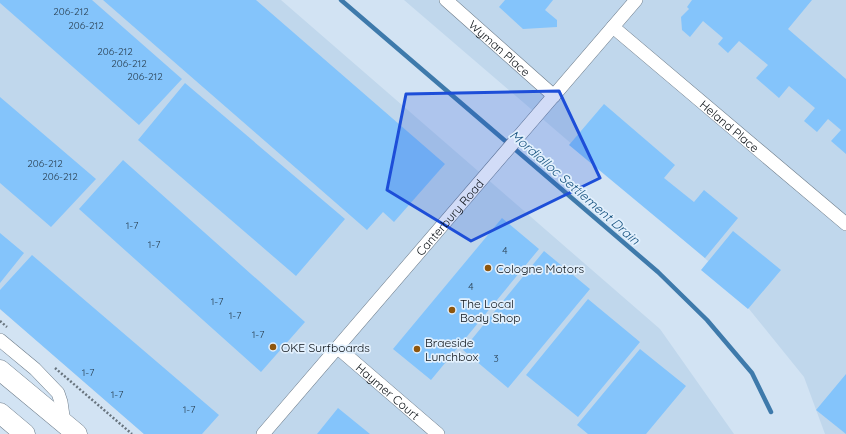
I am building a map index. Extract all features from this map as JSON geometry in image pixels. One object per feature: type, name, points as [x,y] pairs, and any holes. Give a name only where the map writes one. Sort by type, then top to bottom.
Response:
[{"type":"main road","points":[[0,370],[70,428]]},
{"type":"main road","points":[[0,413],[25,434]]},
{"type":"street","name":"Wyman Place","points":[[446,0],[554,96]]},
{"type":"street","name":"Canterbury Road","points":[[263,434],[636,0]]},
{"type":"street","name":"Heland Place","points":[[613,27],[846,224]]},
{"type":"street","points":[[0,340],[34,369],[58,393],[70,428]]},
{"type":"street","name":"Haymer Court","points":[[338,348],[438,434]]},
{"type":"path","points":[[0,321],[12,331]]},
{"type":"path","points":[[54,367],[132,434]]},
{"type":"highlighted area","points":[[559,91],[600,178],[471,241],[387,190],[406,94]]},
{"type":"shaded area","points":[[0,0],[281,0],[660,329],[734,434],[144,434],[0,309]]},
{"type":"shaded area","points":[[404,0],[846,0],[846,434],[825,434],[804,377],[715,267]]},
{"type":"building","points":[[0,0],[92,0],[182,79],[139,125],[0,3]]},
{"type":"building","points":[[103,0],[256,0],[445,164],[394,222],[383,212],[367,230]]},
{"type":"building","points":[[505,0],[553,0],[545,10],[557,20],[557,27],[523,29],[499,7]]},
{"type":"building","points":[[692,0],[812,0],[788,29],[846,79],[846,154],[831,141],[841,130],[828,119],[817,132],[804,121],[815,108],[789,86],[779,98],[756,78],[768,65],[739,41],[728,53],[718,44],[723,38],[703,21],[690,37],[682,30],[681,17],[689,9],[687,7]]},
{"type":"building","points":[[185,83],[345,219],[296,276],[138,140]]},
{"type":"building","points":[[0,97],[96,179],[51,227],[0,183]]},
{"type":"building","points":[[604,104],[675,165],[664,178],[694,202],[704,190],[738,218],[705,258],[569,145]]},
{"type":"building","points":[[123,160],[305,322],[261,372],[79,209]]},
{"type":"building","points":[[502,218],[539,249],[431,380],[393,349]]},
{"type":"building","points":[[733,231],[781,270],[748,309],[701,270]]},
{"type":"building","points":[[0,233],[24,253],[0,283]]},
{"type":"building","points":[[544,251],[590,289],[508,388],[463,350]]},
{"type":"building","points":[[32,255],[219,415],[202,434],[144,434],[0,309],[0,290]]},
{"type":"building","points":[[588,299],[640,342],[578,417],[526,375]]},
{"type":"building","points":[[640,349],[686,386],[646,434],[588,434],[577,425]]},
{"type":"building","points":[[846,374],[846,434],[816,410]]},
{"type":"building","points":[[338,408],[370,434],[317,434]]},
{"type":"waterway","name":"Mordialloc Settlement Drain","points":[[341,0],[658,272],[707,320],[752,373],[771,412]]},
{"type":"place","name":"Cologne Motors","points":[[488,268]]},
{"type":"place","name":"The Local Body Shop","points":[[452,310]]},
{"type":"place","name":"OKE Surfboards","points":[[273,347]]},
{"type":"place","name":"Braeside Lunchbox","points":[[417,349]]}]
